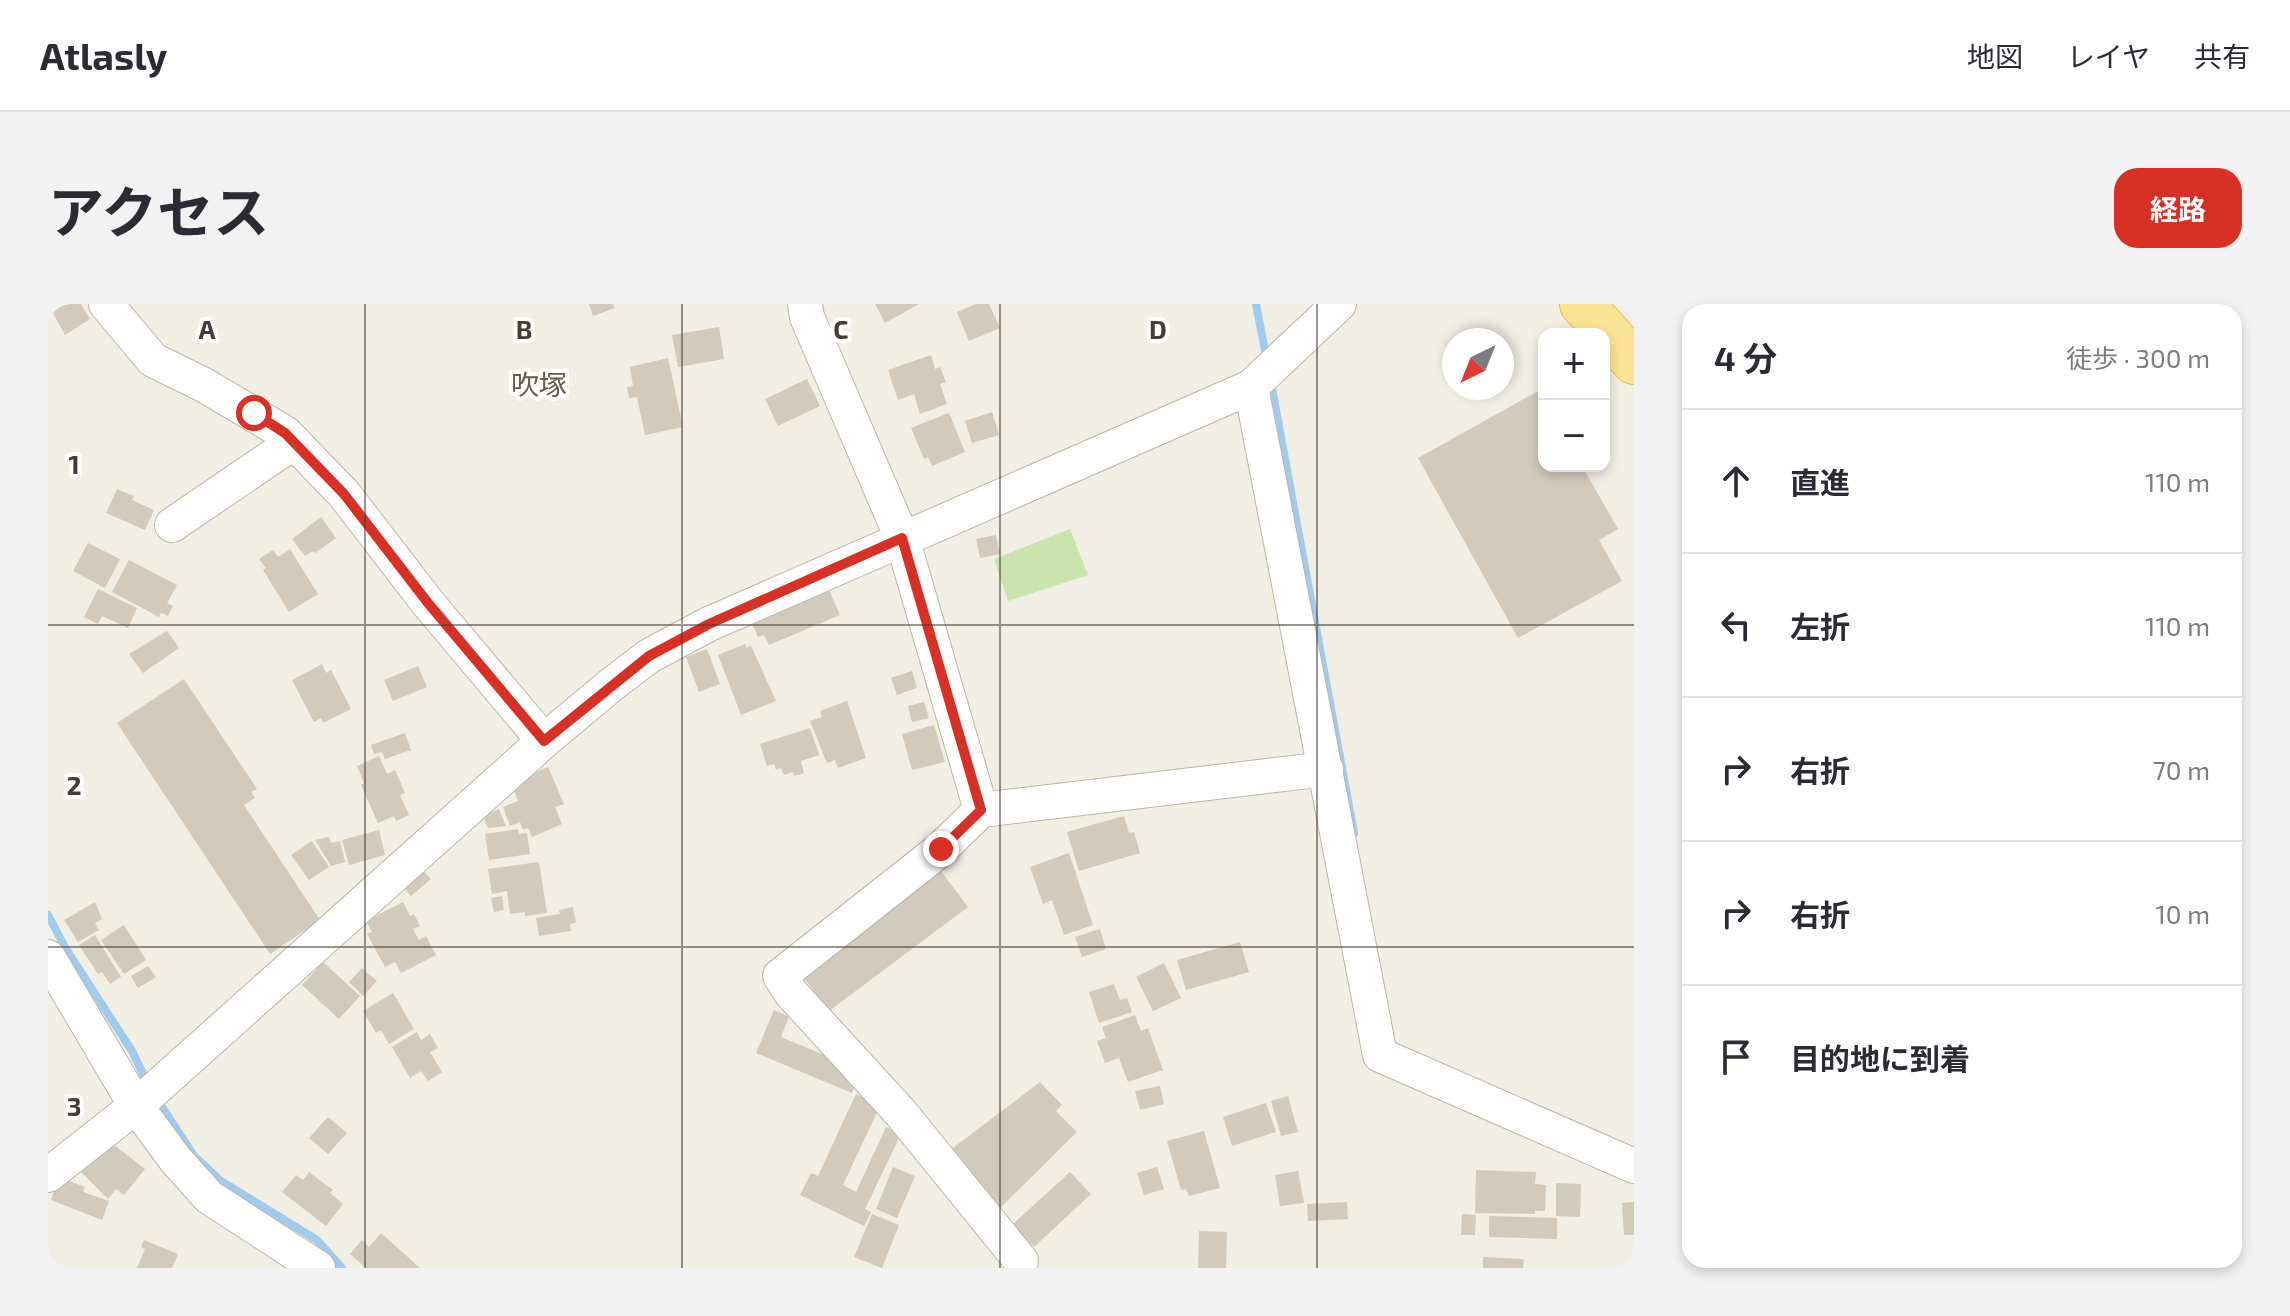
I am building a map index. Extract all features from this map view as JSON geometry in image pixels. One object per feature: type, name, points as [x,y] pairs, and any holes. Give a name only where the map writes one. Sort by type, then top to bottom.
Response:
[{"type":"main road","points":[[1582,304],[1634,362]]},
{"type":"street","points":[[106,304],[153,360],[254,413],[285,433],[344,494],[428,603],[544,741]]},
{"type":"street","points":[[805,304],[807,317],[902,538],[981,810]]},
{"type":"street","points":[[48,1175],[136,1106],[544,741],[649,656],[709,624],[1251,387],[1339,304]]},
{"type":"street","points":[[1251,387],[1380,1055],[1634,1166]]},
{"type":"street","points":[[172,525],[294,442]]},
{"type":"street","points":[[1021,1261],[900,1112],[791,993],[780,976],[941,849],[981,810],[1326,769]]},
{"type":"street","points":[[48,957],[136,1106],[175,1159],[209,1197],[318,1268]]},
{"type":"green space","points":[[1070,529],[1088,575],[1008,601],[994,559]]},
{"type":"building","points":[[48,304],[81,304],[90,319],[65,335]]},
{"type":"building","points":[[589,304],[613,304],[615,308],[593,316]]},
{"type":"building","points":[[875,304],[919,304],[885,323]]},
{"type":"building","points":[[976,304],[989,304],[1000,328],[969,341],[957,312]]},
{"type":"building","points":[[719,327],[724,359],[678,367],[672,335]]},
{"type":"building","points":[[931,355],[935,369],[940,367],[946,382],[940,384],[947,404],[920,414],[914,394],[898,400],[888,370]]},
{"type":"building","points":[[668,358],[683,427],[645,435],[637,397],[629,398],[627,387],[633,386],[630,367]]},
{"type":"building","points":[[807,379],[820,406],[778,426],[765,399]]},
{"type":"building","points":[[1538,391],[1538,472],[1585,472],[1618,529],[1599,540],[1622,581],[1518,638],[1418,458]]},
{"type":"building","points":[[992,412],[999,435],[972,443],[965,421]]},
{"type":"building","points":[[949,413],[965,452],[932,466],[928,457],[924,459],[911,428]]},
{"type":"building","points":[[117,489],[154,510],[145,530],[106,513]]},
{"type":"building","points":[[321,517],[336,538],[315,553],[313,551],[305,556],[292,539]]},
{"type":"building","points":[[996,535],[1000,554],[980,558],[976,539]]},
{"type":"building","points":[[88,543],[120,559],[105,588],[73,571]]},
{"type":"building","points":[[290,549],[318,594],[289,612],[259,559],[273,550],[278,557]]},
{"type":"building","points":[[129,560],[177,585],[167,603],[173,606],[168,616],[161,613],[159,617],[112,592]]},
{"type":"building","points":[[98,589],[137,608],[128,628],[102,616],[98,624],[84,617]]},
{"type":"building","points":[[829,590],[840,615],[769,645],[764,635],[758,637],[752,623]]},
{"type":"building","points":[[167,631],[179,648],[143,673],[129,654]]},
{"type":"building","points":[[745,644],[746,648],[751,646],[776,701],[741,715],[718,655]]},
{"type":"building","points":[[707,649],[720,684],[699,692],[686,657]]},
{"type":"building","points":[[322,664],[326,673],[331,670],[351,709],[323,723],[321,718],[314,722],[292,680]]},
{"type":"building","points":[[418,666],[427,687],[393,701],[384,680]]},
{"type":"building","points":[[912,671],[917,688],[897,695],[891,678]]},
{"type":"building","points":[[184,679],[257,789],[251,792],[255,798],[244,805],[320,920],[270,954],[117,723]]},
{"type":"building","points":[[847,701],[866,758],[838,768],[835,760],[827,763],[810,721],[822,717],[820,711]]},
{"type":"building","points":[[924,702],[929,718],[912,722],[908,706]]},
{"type":"building","points":[[934,725],[945,762],[912,770],[902,734]]},
{"type":"building","points":[[810,728],[819,755],[801,761],[804,773],[784,775],[781,768],[776,770],[774,764],[767,766],[760,744]]},
{"type":"building","points":[[405,733],[411,750],[385,759],[382,752],[374,754],[371,745]]},
{"type":"building","points":[[379,756],[387,774],[395,770],[405,793],[400,795],[409,815],[396,821],[394,816],[378,823],[361,785],[364,783],[357,766]]},
{"type":"building","points":[[548,767],[564,804],[555,807],[562,824],[532,837],[528,828],[523,830],[520,822],[510,826],[503,807],[518,801],[514,790]]},
{"type":"building","points":[[499,809],[506,826],[488,828],[483,816]]},
{"type":"building","points":[[1124,816],[1129,833],[1134,832],[1140,853],[1079,871],[1067,832]]},
{"type":"building","points":[[518,829],[519,834],[527,833],[530,854],[489,860],[485,834]]},
{"type":"building","points":[[379,830],[385,855],[349,865],[342,840]]},
{"type":"building","points":[[329,837],[331,843],[340,841],[345,862],[331,866],[315,840]]},
{"type":"building","points":[[312,841],[329,867],[309,880],[291,855]]},
{"type":"building","points":[[1069,853],[1093,925],[1064,935],[1052,900],[1043,904],[1030,867]]},
{"type":"building","points":[[539,862],[547,913],[525,916],[525,912],[510,914],[507,891],[492,894],[488,869]]},
{"type":"building","points":[[937,866],[968,907],[829,1011],[798,970]]},
{"type":"building","points":[[422,869],[431,879],[411,896],[403,886]]},
{"type":"building","points":[[502,896],[504,910],[494,912],[491,898]]},
{"type":"building","points":[[95,902],[102,919],[95,923],[99,930],[78,942],[64,920]]},
{"type":"building","points":[[403,902],[420,926],[413,929],[419,940],[426,936],[436,955],[401,973],[395,962],[385,967],[367,934],[372,932],[366,921]]},
{"type":"building","points":[[573,907],[576,923],[570,924],[571,931],[539,936],[536,918],[560,914],[559,910]]},
{"type":"building","points":[[124,925],[146,960],[124,974],[101,940]]},
{"type":"building","points":[[1100,929],[1106,949],[1082,957],[1075,937]]},
{"type":"building","points":[[95,935],[121,977],[110,984],[102,972],[98,974],[79,945]]},
{"type":"building","points":[[1240,942],[1249,972],[1186,990],[1177,960]]},
{"type":"building","points":[[323,962],[360,996],[339,1019],[302,985]]},
{"type":"building","points":[[1164,963],[1181,998],[1153,1011],[1136,977]]},
{"type":"building","points":[[148,966],[156,977],[138,988],[131,976]]},
{"type":"building","points":[[362,968],[377,981],[363,996],[349,982]]},
{"type":"building","points":[[1114,984],[1120,1000],[1127,998],[1132,1012],[1099,1023],[1089,992]]},
{"type":"building","points":[[393,993],[414,1029],[389,1044],[381,1030],[376,1033],[363,1011]]},
{"type":"building","points":[[774,1010],[789,1017],[781,1037],[848,1065],[857,1081],[852,1093],[756,1053]]},
{"type":"building","points":[[1135,1015],[1141,1031],[1148,1028],[1163,1070],[1128,1082],[1119,1058],[1105,1063],[1097,1041],[1106,1038],[1102,1027]]},
{"type":"building","points":[[417,1032],[421,1040],[430,1034],[438,1048],[430,1052],[442,1072],[428,1081],[421,1071],[410,1078],[392,1047]]},
{"type":"building","points":[[1040,1082],[1062,1105],[1056,1111],[1077,1132],[999,1209],[945,1154]]},
{"type":"building","points":[[1160,1086],[1164,1104],[1140,1110],[1135,1091]]},
{"type":"building","points":[[856,1094],[880,1106],[843,1185],[856,1192],[886,1127],[901,1134],[865,1209],[871,1212],[864,1226],[800,1195],[811,1173],[818,1176]]},
{"type":"building","points":[[1288,1096],[1298,1132],[1281,1136],[1271,1101]]},
{"type":"building","points":[[1266,1103],[1276,1132],[1232,1146],[1223,1117]]},
{"type":"building","points":[[328,1117],[347,1133],[328,1154],[309,1138]]},
{"type":"building","points":[[1204,1131],[1220,1188],[1189,1196],[1186,1189],[1181,1190],[1167,1141]]},
{"type":"building","points":[[105,1138],[145,1169],[124,1195],[116,1189],[108,1199],[79,1170]]},
{"type":"building","points":[[893,1167],[915,1176],[897,1218],[876,1209]]},
{"type":"building","points":[[1157,1167],[1164,1189],[1144,1195],[1137,1173]]},
{"type":"building","points":[[1476,1170],[1536,1172],[1535,1184],[1546,1185],[1545,1211],[1535,1211],[1535,1214],[1475,1213]]},
{"type":"building","points":[[1298,1171],[1304,1203],[1280,1206],[1275,1175]]},
{"type":"building","points":[[309,1172],[333,1190],[330,1193],[343,1204],[326,1226],[282,1192],[296,1175],[303,1180]]},
{"type":"building","points":[[1070,1172],[1091,1194],[1034,1247],[1012,1225]]},
{"type":"building","points":[[59,1177],[85,1187],[83,1192],[109,1201],[102,1220],[51,1200]]},
{"type":"building","points":[[1556,1183],[1581,1184],[1580,1217],[1556,1216]]},
{"type":"building","points":[[1347,1202],[1348,1219],[1308,1221],[1307,1204]]},
{"type":"building","points":[[1634,1202],[1634,1235],[1624,1235],[1622,1203]]},
{"type":"building","points":[[872,1214],[899,1225],[882,1268],[854,1257]]},
{"type":"building","points":[[1462,1214],[1476,1215],[1475,1235],[1461,1235]]},
{"type":"building","points":[[1489,1216],[1557,1218],[1557,1239],[1489,1237]]},
{"type":"building","points":[[1199,1231],[1227,1232],[1226,1268],[1198,1268]]},
{"type":"building","points":[[381,1233],[420,1268],[366,1268],[350,1254],[362,1240],[369,1247]]},
{"type":"building","points":[[144,1240],[178,1254],[172,1268],[137,1268],[145,1249],[141,1247]]},
{"type":"building","points":[[1483,1257],[1524,1259],[1523,1268],[1483,1268]]},
{"type":"waterway","points":[[1256,304],[1267,361]]},
{"type":"waterway","points":[[1271,383],[1354,833]]},
{"type":"waterway","points":[[48,915],[66,949],[132,1051],[148,1084]]},
{"type":"waterway","points":[[157,1099],[194,1156],[221,1181],[317,1240],[342,1268]]},
{"type":"district","name":"吹塚","points":[[539,384]]},
{"type":"route","points":[[254,413],[285,433],[344,494],[428,603],[544,741],[649,656],[709,624],[902,538],[981,810],[941,849]]}]
